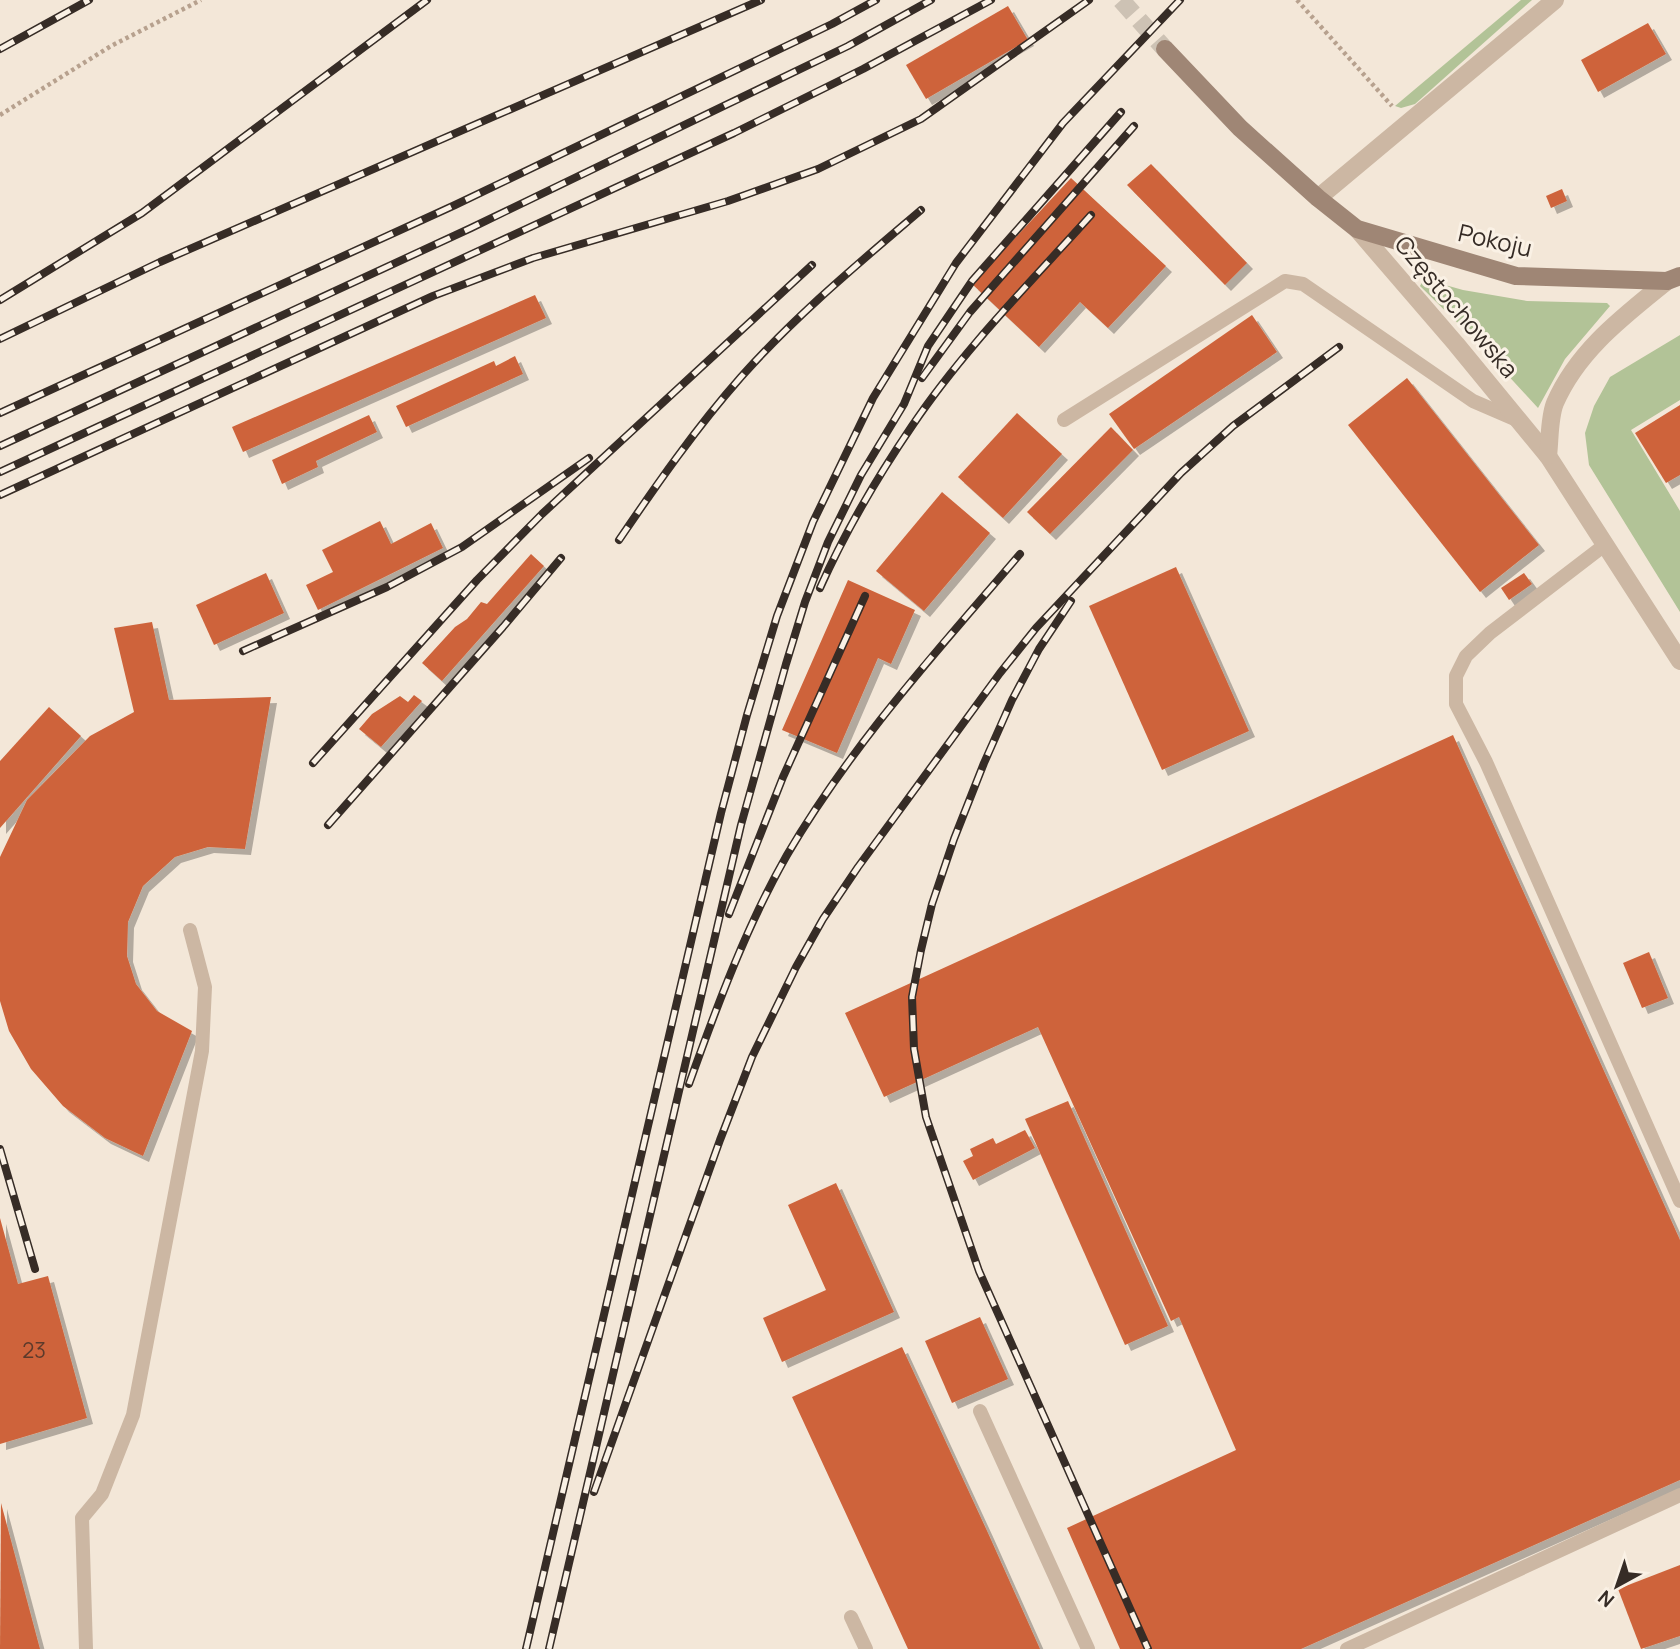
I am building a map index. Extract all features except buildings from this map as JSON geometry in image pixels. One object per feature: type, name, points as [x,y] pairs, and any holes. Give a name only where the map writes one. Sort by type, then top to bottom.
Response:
[{"type":"street","points":[[1318,198],[1555,0]]},
{"type":"street","name":"Częstochowska","points":[[1165,49],[1240,128],[1357,229],[1456,344],[1548,456],[1680,661]]},
{"type":"street","name":"Pokoju","points":[[1357,229],[1516,276],[1674,278]]},
{"type":"street","name":"Pokoju","points":[[1548,456],[1555,404],[1578,364],[1603,333],[1674,278]]},
{"type":"lane","points":[[1064,420],[1285,281],[1303,284],[1473,401],[1518,420]]},
{"type":"lane","points":[[1606,544],[1490,633],[1465,656],[1456,676],[1456,704],[1486,762],[1680,1201]]},
{"type":"lane","points":[[86,1649],[82,1518],[102,1494],[132,1415],[202,1051],[205,987],[190,930]]},
{"type":"lane","points":[[980,1412],[1088,1649]]},
{"type":"lane","points":[[1347,1649],[1680,1495]]},
{"type":"lane","points":[[851,1617],[866,1649]]},
{"type":"path","points":[[0,116],[111,46],[201,0]]},
{"type":"path","points":[[1297,0],[1391,105]]},
{"type":"green space","points":[[1521,0],[1532,0],[1415,104],[1401,108],[1395,106]]},
{"type":"green space","points":[[1424,279],[1463,290],[1527,301],[1607,303],[1610,306],[1565,359],[1538,408],[1480,345],[1420,286]]},
{"type":"green space","points":[[1680,335],[1680,400],[1631,430],[1680,511],[1680,612],[1589,465],[1585,433],[1594,406],[1610,377]]},
{"type":"tunnel","points":[[1121,0],[1165,49]]},
{"type":"railway","points":[[0,49],[89,0]]},
{"type":"railway","points":[[0,300],[142,213],[427,0]]},
{"type":"railway","points":[[0,339],[160,262],[761,0]]},
{"type":"railway","points":[[0,413],[455,205],[832,24],[876,0]]},
{"type":"railway","points":[[0,446],[471,228],[848,46],[931,0]]},
{"type":"railway","points":[[0,472],[734,133],[863,69],[991,0]]},
{"type":"railway","points":[[0,495],[433,296],[533,258],[728,201],[818,169],[921,119],[1089,0]]},
{"type":"railway","points":[[526,1649],[721,813],[777,616],[813,522],[873,398],[956,263],[1063,123],[1180,0]]},
{"type":"railway","points":[[549,1649],[741,825],[805,602],[828,542],[861,475],[904,404],[928,346],[972,281],[1121,112]]},
{"type":"railway","points":[[922,378],[970,312],[1134,126]]},
{"type":"railway","points":[[619,540],[693,436],[762,354],[805,311],[921,210]]},
{"type":"railway","points":[[820,588],[875,484],[932,398],[998,318],[1091,215]]},
{"type":"railway","points":[[313,763],[477,580],[542,514],[812,265]]},
{"type":"railway","points":[[594,1492],[752,1057],[823,919],[858,867],[1036,628],[1181,473],[1233,426],[1339,347]]},
{"type":"railway","points":[[243,651],[387,587],[462,547],[589,458]]},
{"type":"railway","points":[[689,1084],[745,939],[772,882],[812,814],[897,699],[1020,554]]},
{"type":"railway","points":[[328,825],[561,558]]},
{"type":"railway","points":[[729,914],[783,777],[865,596]]},
{"type":"railway","points":[[1071,601],[1039,649],[1012,700],[954,839],[932,904],[912,997],[914,1049],[926,1117],[979,1271],[1148,1649]]},
{"type":"railway","points":[[0,1149],[35,1269]]}]
